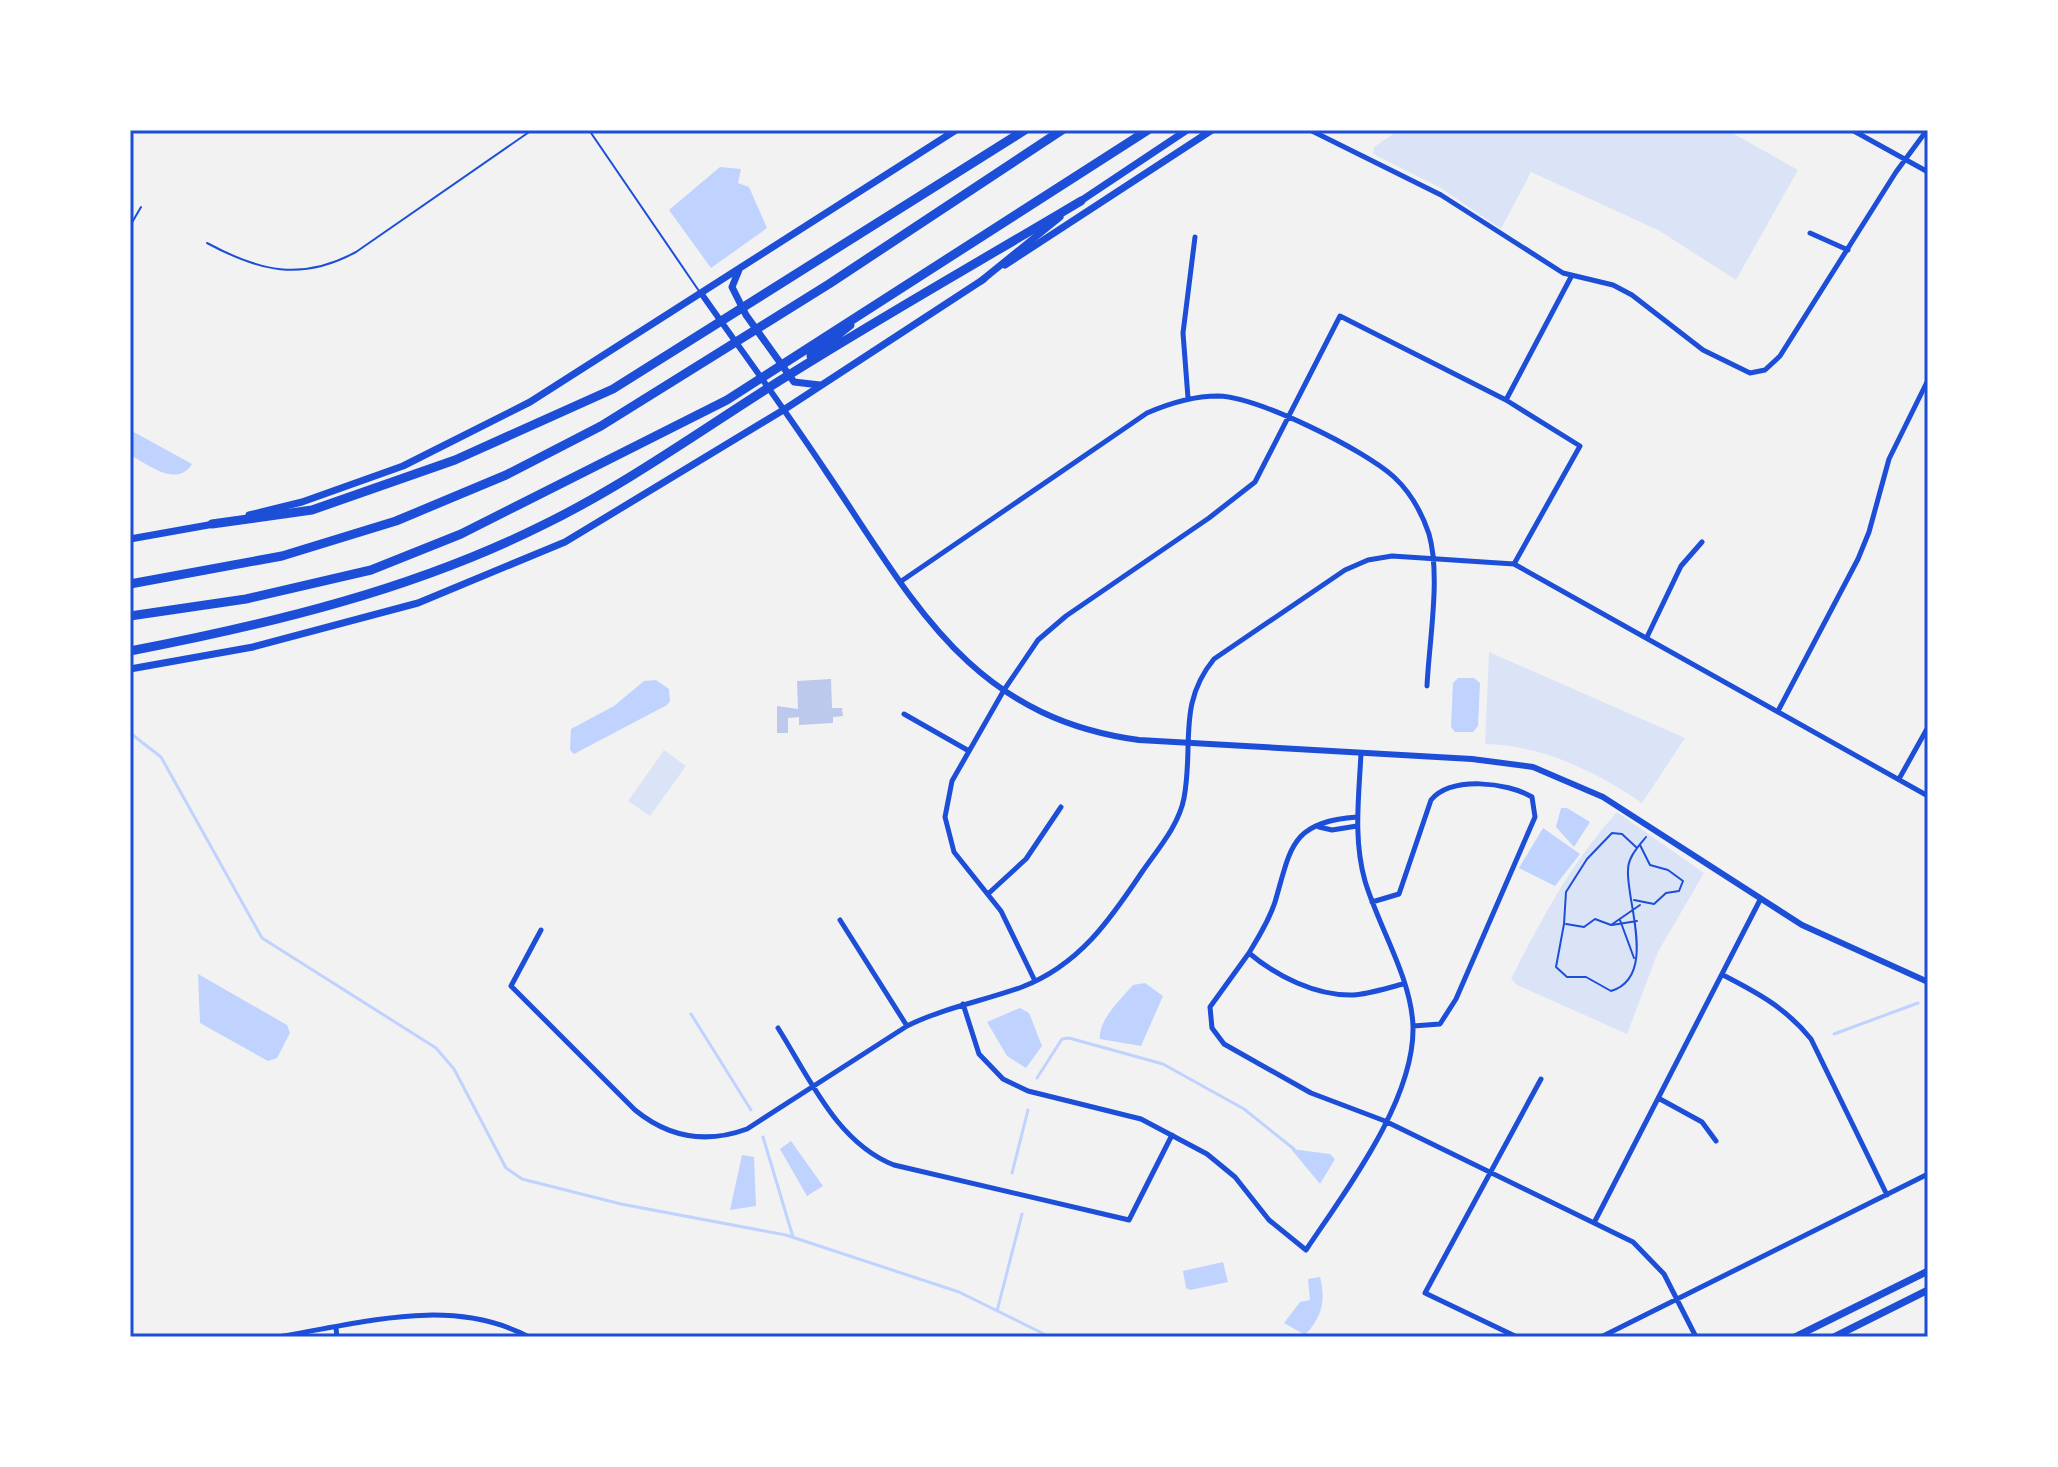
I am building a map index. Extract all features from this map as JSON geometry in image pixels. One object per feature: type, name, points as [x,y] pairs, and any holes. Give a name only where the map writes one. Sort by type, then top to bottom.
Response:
[{"type":"highway","points":[[212,524],[312,510],[455,460],[613,389],[1025,130]]},
{"type":"highway","points":[[130,584],[282,556],[396,521],[506,475],[601,426],[829,284],[1062,130]]},
{"type":"highway","points":[[130,616],[246,599],[371,570],[461,534],[727,400],[1148,130]]},
{"type":"highway","points":[[130,651],[227,632],[398,586],[541,526],[678,448],[784,378],[1081,201]]},
{"type":"highway","points":[[784,378],[885,297]]},
{"type":"main road","points":[[130,539],[212,524],[302,502],[403,466],[530,402],[956,130]]},
{"type":"main road","points":[[981,281],[1081,201],[1187,130]]},
{"type":"main road","points":[[130,669],[253,647],[418,603],[565,542],[785,409],[1212,130]]},
{"type":"main road","points":[[740,268],[732,287],[746,315],[794,382],[823,384]]},
{"type":"main road","points":[[1795,1337],[1928,1271]]},
{"type":"main road","points":[[1902,1284],[1910,1299]]},
{"type":"main road","points":[[1834,1337],[1928,1290]]},
{"type":"street","points":[[1310,130],[1450,199],[1571,277],[1613,285],[1632,295],[1703,350],[1750,373],[1765,370],[1780,356],[1927,130]]},
{"type":"street","points":[[1852,130],[1928,172]]},
{"type":"street","points":[[1810,233],[1848,250]]},
{"type":"street","points":[[1188,398],[1183,333],[1195,237]]},
{"type":"street","points":[[1506,400],[1571,277]]},
{"type":"street","points":[[701,293],[785,409],[900,582],[946,644],[1004,690],[1041,710],[1096,732],[1187,743],[1503,762],[1555,774],[1603,797],[1802,925],[1928,982]]},
{"type":"street","points":[[1035,981],[1006,918],[989,893],[958,859],[946,826],[949,789],[1004,690],[1029,652],[1051,628],[1244,493],[1259,474],[1340,316],[1506,400],[1580,446],[1514,564]]},
{"type":"street","points":[[1778,711],[1858,559],[1869,532],[1889,459],[1928,380]]},
{"type":"street","points":[[900,582],[1147,413],[1188,398],[1231,397],[1259,404],[1289,418],[1392,475],[1415,503],[1433,556],[1427,686]]},
{"type":"street","points":[[1647,637],[1681,566],[1702,542]]},
{"type":"street","points":[[541,930],[511,986],[635,1110],[674,1133],[708,1137],[738,1132],[766,1119],[907,1026],[1035,981],[1068,961],[1103,929],[1174,824],[1185,790],[1191,697],[1200,676],[1214,659],[1345,570],[1368,560],[1392,556],[1433,556],[1514,564],[1928,796]]},
{"type":"street","points":[[904,714],[969,751]]},
{"type":"street","points":[[1899,779],[1928,727]]},
{"type":"street","points":[[963,1004],[979,1054],[990,1068],[1010,1084],[1128,1115],[1172,1135],[1227,1169],[1269,1220],[1306,1250],[1348,1188],[1385,1121],[1408,1066],[1413,1026],[1403,984],[1372,902],[1360,859],[1357,817],[1361,753]]},
{"type":"street","points":[[1372,902],[1399,894],[1431,800],[1448,786],[1488,786],[1532,797],[1535,817],[1456,999],[1440,1024],[1413,1026]]},
{"type":"street","points":[[989,893],[1026,859],[1061,807]]},
{"type":"street","points":[[1357,817],[1318,827],[1302,834],[1291,845],[1274,903],[1249,953],[1210,1007],[1209,1017],[1216,1036],[1311,1093],[1385,1121],[1595,1221],[1643,1249],[1664,1274],[1696,1337]]},
{"type":"street","points":[[1318,827],[1332,830],[1357,826]]},
{"type":"street","points":[[1595,1221],[1760,900]]},
{"type":"street","points":[[840,920],[907,1026]]},
{"type":"street","points":[[1249,953],[1284,977],[1333,994],[1361,994],[1403,984]]},
{"type":"street","points":[[1723,975],[1773,1000],[1793,1017],[1811,1039],[1887,1195]]},
{"type":"street","points":[[778,1028],[849,1135],[884,1161],[1129,1220],[1172,1135]]},
{"type":"street","points":[[1517,1337],[1425,1293],[1541,1079]]},
{"type":"street","points":[[1660,1099],[1702,1122],[1716,1141]]},
{"type":"street","points":[[1601,1337],[1928,1174]]},
{"type":"street","points":[[277,1337],[446,1313],[488,1319],[529,1337]]},
{"type":"street","points":[[336,1328],[337,1337]]},
{"type":"lane","points":[[207,243],[240,261],[264,268],[300,269],[334,262],[356,252],[532,130]]},
{"type":"lane","points":[[589,130],[701,293]]},
{"type":"lane","points":[[130,226],[141,207]]},
{"type":"path","points":[[1611,925],[1633,908],[1641,904],[1654,904],[1666,893],[1679,891],[1683,881],[1668,870],[1650,865],[1638,846],[1617,832],[1604,840],[1566,892],[1556,967],[1567,977],[1586,977],[1611,991],[1623,984],[1635,959],[1637,921],[1633,908],[1628,870],[1638,846],[1646,837]]},
{"type":"path","points":[[1632,899],[1641,904]]},
{"type":"path","points":[[1564,924],[1584,927],[1595,919],[1624,926],[1637,921]]},
{"type":"path","points":[[1619,919],[1624,926],[1627,946],[1635,959]]},
{"type":"shaded area","points":[[1399,130],[1727,130],[1798,170],[1736,280],[1658,230],[1531,172],[1501,229],[1439,187],[1373,154],[1374,147]]},
{"type":"shaded area","points":[[1489,652],[1685,738],[1642,803],[1606,780],[1567,762],[1527,749],[1485,744]]},
{"type":"shaded area","points":[[664,750],[686,766],[650,816],[628,801]]},
{"type":"shaded area","points":[[1617,812],[1704,873],[1658,952],[1627,1034],[1517,985],[1511,979],[1571,871]]},
{"type":"water","points":[[720,167],[741,169],[738,183],[749,187],[767,228],[711,268],[669,210]]},
{"type":"water","points":[[130,430],[192,464],[186,471],[171,474],[146,464],[130,455]]},
{"type":"water","points":[[1458,678],[1474,678],[1480,683],[1478,726],[1473,732],[1455,732],[1451,727],[1453,683]]},
{"type":"water","points":[[656,680],[669,689],[670,701],[667,705],[574,754],[570,750],[571,729],[614,706],[644,681]]},
{"type":"water","points":[[1561,808],[1567,808],[1590,822],[1574,847],[1556,827]]},
{"type":"water","points":[[1543,828],[1580,854],[1555,886],[1519,868]]},
{"type":"water","points":[[198,974],[287,1025],[290,1033],[277,1058],[268,1061],[200,1023]]},
{"type":"water","points":[[1145,983],[1163,996],[1141,1046],[1100,1039],[1106,1017],[1117,1003],[1133,985]]},
{"type":"water","points":[[1020,1008],[1029,1013],[1042,1046],[1026,1068],[1007,1056],[987,1022]]},
{"type":"water","points":[[791,1141],[823,1186],[807,1196],[780,1149]]},
{"type":"water","points":[[1291,1149],[1330,1154],[1335,1159],[1320,1184]]},
{"type":"water","points":[[742,1155],[754,1157],[756,1206],[730,1210]]},
{"type":"water","points":[[1223,1262],[1228,1282],[1190,1290],[1186,1288],[1183,1271]]},
{"type":"water","points":[[1320,1277],[1323,1294],[1321,1308],[1305,1335],[1284,1323],[1300,1302],[1310,1300],[1308,1279]]},
{"type":"building","points":[[831,679],[832,708],[842,708],[843,716],[833,717],[833,723],[799,725],[799,717],[788,718],[788,733],[777,733],[777,706],[798,709],[797,681]]},
{"type":"waterway","points":[[130,733],[161,757],[262,938],[436,1048],[454,1069],[506,1168],[522,1179],[621,1204],[786,1235],[959,1292],[1050,1337]]},
{"type":"waterway","points":[[1834,1034],[1918,1003]]},
{"type":"waterway","points":[[691,1014],[751,1110]]},
{"type":"waterway","points":[[1037,1078],[1062,1039],[1069,1038],[1163,1064],[1244,1109],[1294,1149]]},
{"type":"waterway","points":[[1012,1173],[1028,1110]]},
{"type":"waterway","points":[[763,1137],[793,1237]]},
{"type":"waterway","points":[[997,1311],[1022,1214]]}]
